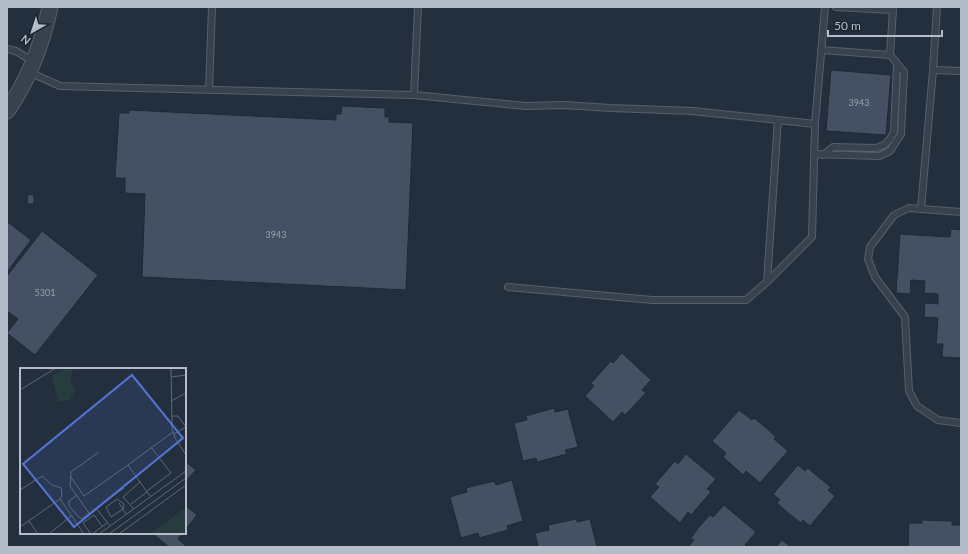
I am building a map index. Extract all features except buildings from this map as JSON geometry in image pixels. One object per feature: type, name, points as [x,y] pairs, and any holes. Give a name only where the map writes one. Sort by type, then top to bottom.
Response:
[{"type":"street","points":[[7,111],[32,67],[45,33],[50,7]]},
{"type":"lane","points":[[209,90],[212,7]]},
{"type":"lane","points":[[414,95],[418,7]]},
{"type":"lane","points":[[508,287],[652,300],[746,300],[767,282],[812,236],[815,124],[825,7]]},
{"type":"lane","points":[[814,154],[879,156],[890,151],[901,134],[904,72],[890,55],[893,10],[836,7]]},
{"type":"lane","points":[[921,210],[937,7]]},
{"type":"lane","points":[[7,49],[16,51],[32,67],[60,86],[414,95],[526,106],[564,105],[692,111],[815,124]]},
{"type":"lane","points":[[821,50],[890,55]]},
{"type":"lane","points":[[933,70],[961,71]]},
{"type":"lane","points":[[767,282],[778,120]]},
{"type":"lane","points":[[961,212],[909,208],[894,215],[870,246],[868,259],[876,277],[905,317],[909,390],[917,406],[938,420],[961,423]]}]
